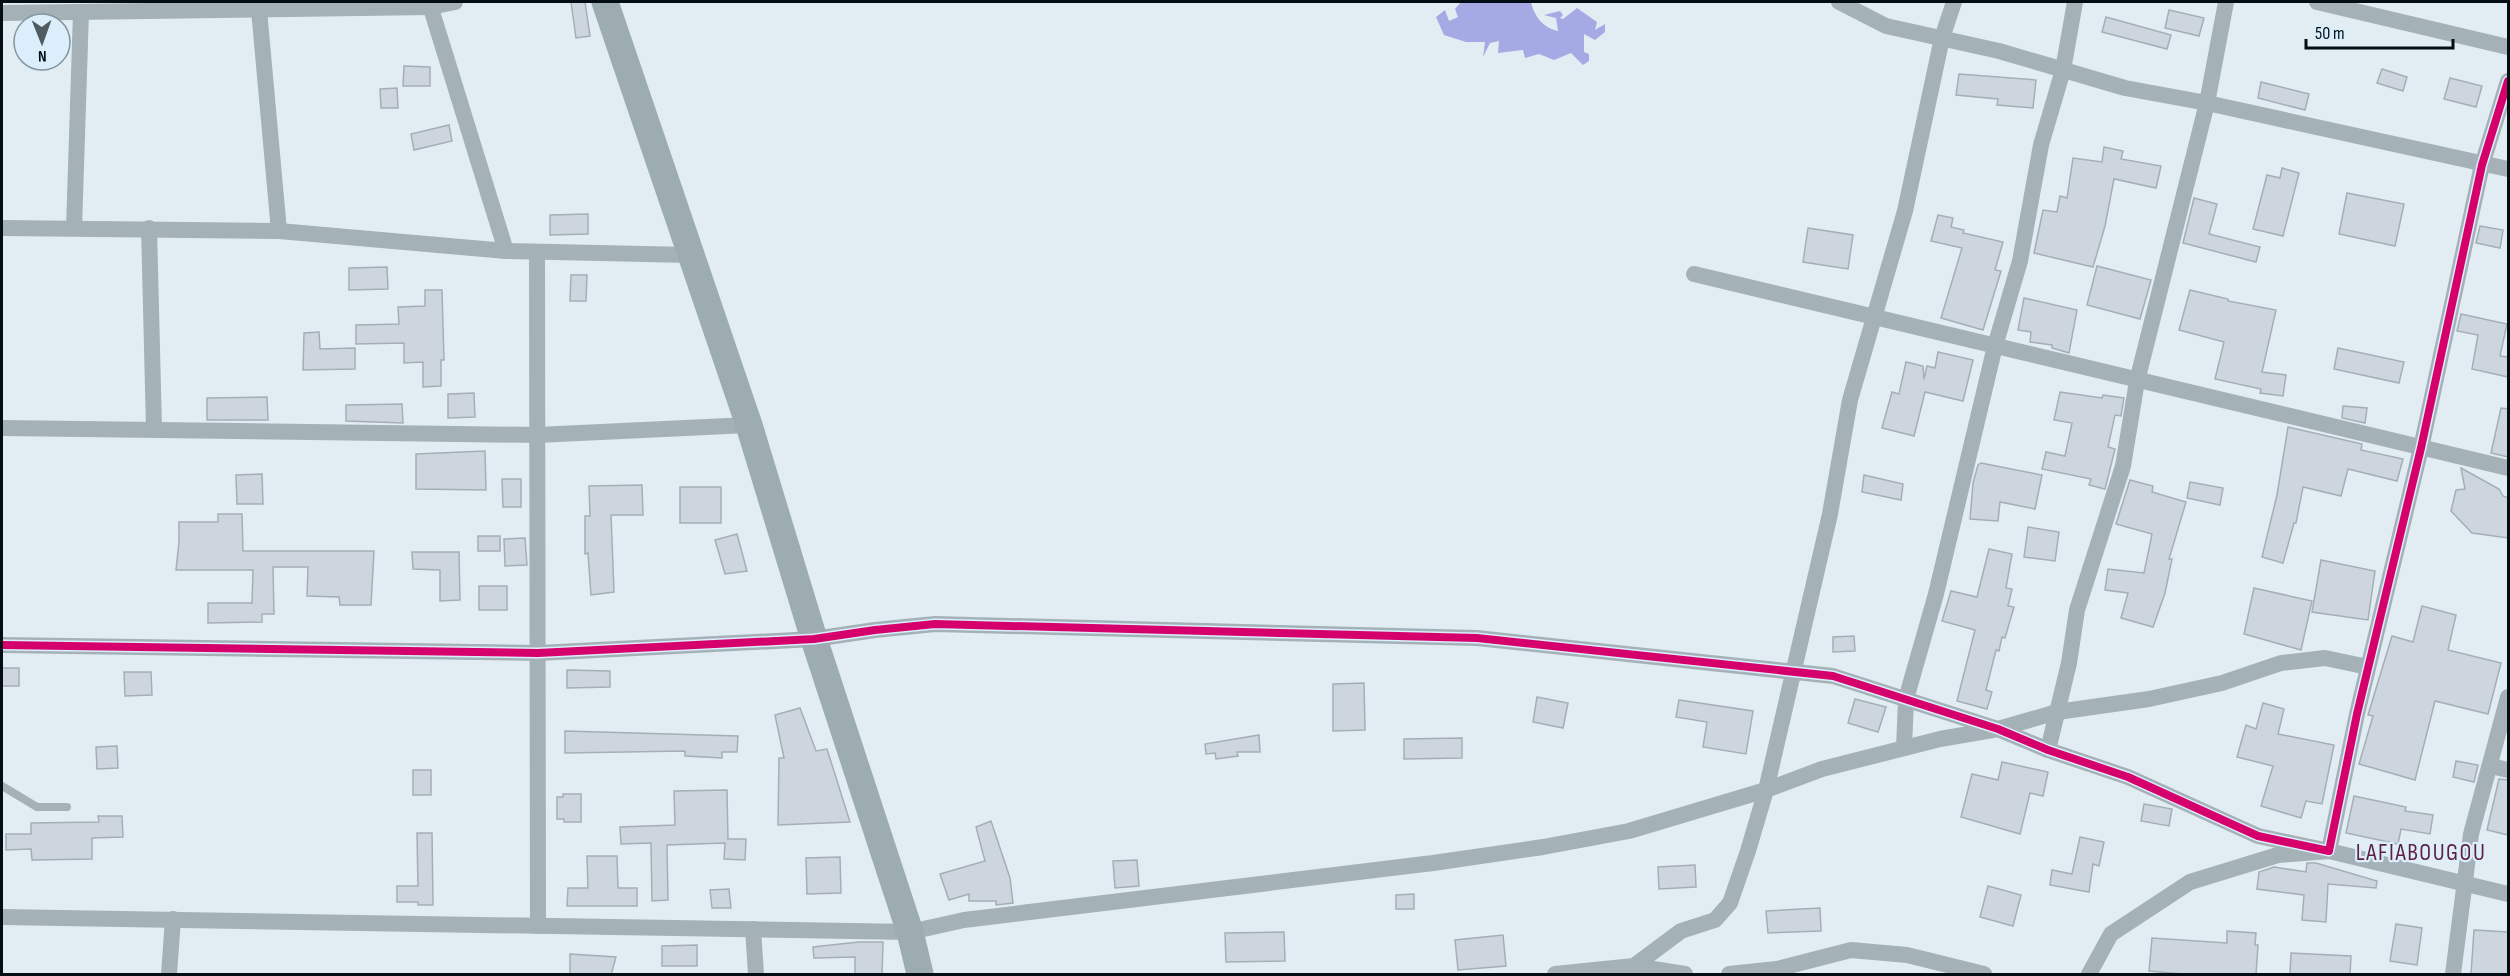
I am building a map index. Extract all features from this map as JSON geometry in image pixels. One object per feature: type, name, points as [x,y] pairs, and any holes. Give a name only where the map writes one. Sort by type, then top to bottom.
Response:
[{"type":"main road","points":[[605,2],[749,425],[814,639],[910,932],[920,975]]},
{"type":"street","points":[[2,13],[259,10],[456,2]]},
{"type":"street","points":[[1839,2],[1886,26],[1999,51],[2125,88],[2207,103],[2508,169]]},
{"type":"street","points":[[1634,966],[1680,930],[1715,921],[1730,903],[1748,851],[1766,790],[1830,514],[1850,400],[1905,211],[1942,38],[1954,2]]},
{"type":"street","points":[[1904,748],[1906,699],[1936,594],[1995,346],[2020,261],[2041,144],[2063,70],[2075,2]]},
{"type":"street","points":[[2048,750],[2069,663],[2077,610],[2123,466],[2137,381],[2207,103],[2226,2]]},
{"type":"street","points":[[2317,2],[2383,9],[2508,47]]},
{"type":"street","points":[[430,4],[506,251]]},
{"type":"street","points":[[259,10],[279,231]]},
{"type":"street","points":[[75,228],[81,12]]},
{"type":"street","points":[[2329,851],[2368,667],[2421,448],[2482,165],[2508,81]]},
{"type":"street","points":[[2,228],[279,231],[506,251],[690,255]]},
{"type":"street","points":[[149,228],[154,428]]},
{"type":"street","points":[[537,252],[538,926]]},
{"type":"street","points":[[1694,274],[2508,468]]},
{"type":"street","points":[[2,428],[154,428],[537,435],[749,425]]},
{"type":"street","points":[[2,645],[538,653],[814,639],[935,624],[1477,638],[1833,676],[1998,729],[2048,750],[2128,777],[2258,836],[2508,894]]},
{"type":"street","points":[[2,916],[910,932],[964,920],[1543,847],[1629,831],[1766,790],[1822,769],[1904,748],[1998,729],[2057,712],[2160,697],[2222,683],[2281,663],[2325,657],[2368,667]]},
{"type":"street","points":[[2453,975],[2471,834],[2508,697]]},
{"type":"street","points":[[2491,766],[2508,770]]},
{"type":"street","points":[[2089,975],[2111,934],[2190,882],[2278,855],[2329,851]]},
{"type":"street","points":[[169,975],[173,920]]},
{"type":"street","points":[[753,929],[756,975]]},
{"type":"street","points":[[1729,975],[1777,969],[1851,950],[1907,955],[1984,975]]},
{"type":"street","points":[[1555,975],[1634,966],[1685,975]]},
{"type":"lane","points":[[2,786],[37,807],[68,807]]},
{"type":"water","points":[[1461,2],[1531,2],[1540,21],[1558,31],[1556,18],[1544,15],[1560,11],[1563,15],[1560,18],[1563,19],[1577,8],[1597,22],[1595,30],[1605,24],[1605,32],[1595,40],[1584,34],[1584,52],[1589,54],[1589,61],[1583,65],[1571,53],[1554,60],[1539,54],[1525,58],[1523,50],[1498,53],[1499,41],[1490,43],[1483,57],[1485,42],[1466,42],[1444,35],[1436,17],[1445,10],[1449,21],[1458,17],[1455,9]]},
{"type":"building","points":[[571,2],[585,2],[590,36],[576,38]]},
{"type":"building","points":[[2169,10],[2204,18],[2199,36],[2165,28]]},
{"type":"building","points":[[2106,17],[2171,35],[2167,49],[2102,32]]},
{"type":"building","points":[[404,66],[430,67],[430,86],[403,86]]},
{"type":"building","points":[[2382,69],[2407,77],[2403,91],[2377,83]]},
{"type":"building","points":[[1959,74],[2036,80],[2033,108],[1997,105],[1998,99],[1956,95]]},
{"type":"building","points":[[2450,78],[2482,86],[2476,107],[2444,99]]},
{"type":"building","points":[[2261,82],[2309,94],[2305,110],[2258,98]]},
{"type":"building","points":[[397,88],[398,108],[381,108],[380,89]]},
{"type":"building","points":[[449,125],[452,141],[414,150],[411,134]]},
{"type":"building","points":[[2104,147],[2123,151],[2121,159],[2161,166],[2156,188],[2114,179],[2105,226],[2093,267],[2034,253],[2043,210],[2057,212],[2060,196],[2067,198],[2073,158],[2102,162]]},
{"type":"building","points":[[2282,168],[2299,173],[2283,236],[2253,229],[2267,175],[2280,178]]},
{"type":"building","points":[[2347,193],[2404,204],[2395,246],[2339,234]]},
{"type":"building","points":[[2194,198],[2217,204],[2209,234],[2260,247],[2256,262],[2183,243]]},
{"type":"building","points":[[588,214],[588,234],[550,235],[550,215]]},
{"type":"building","points":[[1938,215],[1953,218],[1951,227],[1964,230],[1963,233],[2003,242],[1995,270],[2001,271],[1983,330],[1941,318],[1962,248],[1931,241]]},
{"type":"building","points":[[2480,226],[2503,230],[2500,248],[2476,243]]},
{"type":"building","points":[[1808,228],[1853,235],[1848,269],[1803,262]]},
{"type":"building","points":[[2097,266],[2151,280],[2140,319],[2087,305]]},
{"type":"building","points":[[387,267],[388,289],[349,290],[349,268]]},
{"type":"building","points":[[571,275],[587,275],[586,301],[570,301]]},
{"type":"building","points":[[425,290],[442,290],[444,360],[441,360],[441,386],[423,387],[423,362],[404,363],[404,343],[356,344],[356,325],[399,324],[398,307],[425,306]]},
{"type":"building","points":[[2190,290],[2228,299],[2228,301],[2276,310],[2262,372],[2286,375],[2283,396],[2260,393],[2261,389],[2215,379],[2224,342],[2179,330]]},
{"type":"building","points":[[2024,298],[2077,310],[2069,353],[2052,348],[2052,345],[2030,342],[2031,332],[2018,330]]},
{"type":"building","points":[[2461,314],[2507,324],[2500,356],[2508,357],[2508,377],[2472,369],[2478,335],[2457,331]]},
{"type":"building","points":[[319,332],[320,349],[355,348],[355,369],[303,370],[304,333]]},
{"type":"building","points":[[2338,348],[2404,362],[2399,383],[2334,369]]},
{"type":"building","points":[[1938,352],[1973,360],[1963,401],[1925,392],[1914,436],[1882,428],[1892,392],[1899,394],[1906,362],[1923,366],[1924,379],[1927,366],[1935,368]]},
{"type":"building","points":[[2060,392],[2102,398],[2103,395],[2124,398],[2121,416],[2115,415],[2108,447],[2115,449],[2105,489],[2089,485],[2091,479],[2042,469],[2046,452],[2065,456],[2072,423],[2054,420]]},
{"type":"building","points":[[474,393],[475,417],[448,418],[448,394]]},
{"type":"building","points":[[267,397],[268,420],[207,420],[207,398]]},
{"type":"building","points":[[402,404],[403,423],[346,421],[346,405]]},
{"type":"building","points":[[2343,406],[2367,408],[2365,423],[2342,418]]},
{"type":"building","points":[[2501,408],[2508,409],[2508,457],[2491,453]]},
{"type":"building","points":[[2288,427],[2362,444],[2361,450],[2403,459],[2397,481],[2348,469],[2341,496],[2303,487],[2296,523],[2294,523],[2283,563],[2262,557],[2277,495]]},
{"type":"building","points":[[485,451],[486,490],[416,489],[416,454]]},
{"type":"building","points":[[1981,463],[2042,475],[2035,509],[2000,502],[1998,521],[1970,519],[1973,483],[1978,465]]},
{"type":"building","points":[[2461,468],[2499,489],[2503,496],[2508,498],[2508,538],[2472,533],[2451,511],[2456,490],[2465,489]]},
{"type":"building","points":[[262,474],[263,504],[237,504],[236,475]]},
{"type":"building","points":[[1864,475],[1903,484],[1901,500],[1862,492]]},
{"type":"building","points":[[502,479],[521,479],[521,507],[503,507]]},
{"type":"building","points":[[2130,480],[2153,486],[2152,492],[2186,502],[2169,559],[2172,559],[2165,593],[2153,627],[2121,618],[2128,593],[2105,590],[2108,569],[2144,573],[2152,534],[2116,524]]},
{"type":"building","points":[[2190,482],[2223,488],[2220,505],[2187,498]]},
{"type":"building","points":[[642,485],[643,515],[611,515],[614,592],[591,595],[588,553],[585,554],[585,516],[590,516],[589,486]]},
{"type":"building","points":[[680,487],[721,487],[721,523],[680,523]]},
{"type":"building","points":[[218,514],[242,514],[243,551],[374,551],[371,605],[340,605],[339,597],[307,596],[308,567],[273,567],[274,614],[262,614],[262,622],[208,623],[208,603],[252,603],[253,570],[176,570],[179,522],[218,522]]},
{"type":"building","points":[[2028,527],[2059,532],[2055,561],[2024,557]]},
{"type":"building","points":[[737,534],[747,571],[725,574],[715,540]]},
{"type":"building","points":[[478,536],[500,536],[500,551],[478,551]]},
{"type":"building","points":[[525,538],[527,565],[505,566],[504,539]]},
{"type":"building","points":[[1989,549],[2012,554],[2006,588],[2012,589],[2008,606],[2014,607],[2005,638],[2002,637],[1999,651],[1996,650],[1986,690],[1992,692],[1987,709],[1957,701],[1975,630],[1942,621],[1951,591],[1977,597]]},
{"type":"building","points":[[412,552],[459,552],[460,600],[440,601],[440,570],[413,569]]},
{"type":"building","points":[[2321,560],[2375,571],[2368,620],[2312,612]]},
{"type":"building","points":[[479,586],[507,586],[507,610],[479,610]]},
{"type":"building","points":[[2254,588],[2312,601],[2301,650],[2244,634]]},
{"type":"building","points":[[2422,606],[2456,615],[2448,650],[2501,663],[2488,714],[2435,701],[2415,780],[2359,764],[2373,716],[2368,715],[2392,636],[2413,642]]},
{"type":"building","points":[[1854,636],[1855,651],[1833,652],[1833,637]]},
{"type":"building","points":[[2,668],[19,668],[19,686],[2,686]]},
{"type":"building","points":[[567,670],[610,671],[610,687],[567,688]]},
{"type":"building","points":[[124,672],[151,672],[152,695],[125,696]]},
{"type":"building","points":[[1364,683],[1365,730],[1333,731],[1333,684]]},
{"type":"building","points":[[1537,697],[1568,703],[1563,728],[1533,722]]},
{"type":"building","points":[[1855,699],[1886,707],[1878,732],[1848,723]]},
{"type":"building","points":[[1679,700],[1753,711],[1746,754],[1703,747],[1707,722],[1676,717]]},
{"type":"building","points":[[2263,703],[2284,709],[2278,734],[2334,745],[2322,804],[2306,801],[2301,818],[2261,806],[2273,766],[2237,757],[2246,725],[2256,729]]},
{"type":"building","points":[[800,708],[816,751],[827,749],[850,822],[778,825],[779,758],[784,758],[775,715]]},
{"type":"building","points":[[565,731],[738,736],[737,752],[722,752],[722,758],[685,756],[685,751],[565,753]]},
{"type":"building","points":[[1259,735],[1260,752],[1237,752],[1238,756],[1216,759],[1215,753],[1206,754],[1205,744]]},
{"type":"building","points":[[1462,738],[1462,758],[1404,759],[1404,739]]},
{"type":"building","points":[[117,746],[118,768],[97,769],[96,747]]},
{"type":"building","points":[[2456,761],[2478,765],[2474,782],[2453,777]]},
{"type":"building","points":[[2002,762],[2048,772],[2043,796],[2030,793],[2020,834],[1961,817],[1972,774],[1998,780]]},
{"type":"building","points":[[413,770],[431,770],[431,795],[413,795]]},
{"type":"building","points":[[2499,779],[2508,780],[2508,835],[2487,830]]},
{"type":"building","points":[[727,790],[728,839],[746,839],[745,860],[724,859],[725,843],[667,845],[668,900],[652,901],[651,843],[621,844],[620,827],[675,825],[674,791]]},
{"type":"building","points":[[563,794],[581,794],[581,822],[564,822],[564,819],[557,819],[557,797],[563,797]]},
{"type":"building","points":[[2354,796],[2406,807],[2405,811],[2433,815],[2430,834],[2401,829],[2398,844],[2346,833]]},
{"type":"building","points":[[2144,804],[2172,809],[2169,826],[2141,821]]},
{"type":"building","points":[[98,816],[122,816],[123,837],[92,838],[92,859],[32,860],[31,849],[6,850],[6,834],[31,834],[31,823],[99,822]]},
{"type":"building","points":[[991,821],[1010,878],[1013,903],[996,905],[996,901],[969,901],[969,894],[949,900],[940,874],[985,861],[976,827]]},
{"type":"building","points":[[417,833],[432,833],[433,905],[397,902],[397,886],[418,886]]},
{"type":"building","points":[[2080,837],[2104,842],[2099,866],[2093,864],[2089,892],[2050,885],[2052,870],[2072,874]]},
{"type":"building","points":[[587,856],[617,856],[618,888],[637,888],[637,906],[567,906],[568,888],[588,888]]},
{"type":"building","points":[[840,857],[841,893],[807,894],[806,858]]},
{"type":"building","points":[[1137,860],[1139,886],[1115,888],[1113,861]]},
{"type":"building","points":[[2307,863],[2316,863],[2377,881],[2376,888],[2328,884],[2326,922],[2302,920],[2304,895],[2257,889],[2259,872],[2274,867],[2306,872]]},
{"type":"building","points":[[1695,865],[1696,887],[1659,889],[1658,867]]},
{"type":"building","points":[[1988,886],[2021,895],[2013,926],[1980,917]]},
{"type":"building","points":[[729,889],[731,908],[712,908],[710,890]]},
{"type":"building","points":[[1414,894],[1414,909],[1396,909],[1396,895]]},
{"type":"building","points":[[1820,908],[1821,931],[1768,933],[1766,911]]},
{"type":"building","points":[[2396,924],[2422,928],[2417,965],[2390,961]]},
{"type":"building","points":[[2474,930],[2508,932],[2508,975],[2471,974]]},
{"type":"building","points":[[2227,931],[2256,933],[2255,945],[2258,945],[2256,975],[2194,975],[2149,971],[2152,938],[2227,943]]},
{"type":"building","points":[[1284,932],[1285,961],[1226,962],[1225,933]]},
{"type":"building","points":[[1503,935],[1506,966],[1458,970],[1455,940]]},
{"type":"building","points":[[883,942],[882,975],[855,975],[855,957],[814,958],[813,947]]},
{"type":"building","points":[[697,945],[697,966],[662,966],[662,946]]},
{"type":"building","points":[[2291,953],[2351,956],[2350,975],[2290,975]]},
{"type":"building","points":[[570,954],[616,957],[611,975],[570,975]]},
{"type":"cycle path","points":[[2,645],[538,653],[814,639],[935,624],[1477,638],[1833,676],[1998,729],[2048,750],[2128,777],[2258,836],[2329,851],[2357,714],[2421,448],[2482,165],[2508,81]]},
{"type":"district","name":"LAFIABOUGOU","points":[[2421,852]]}]
